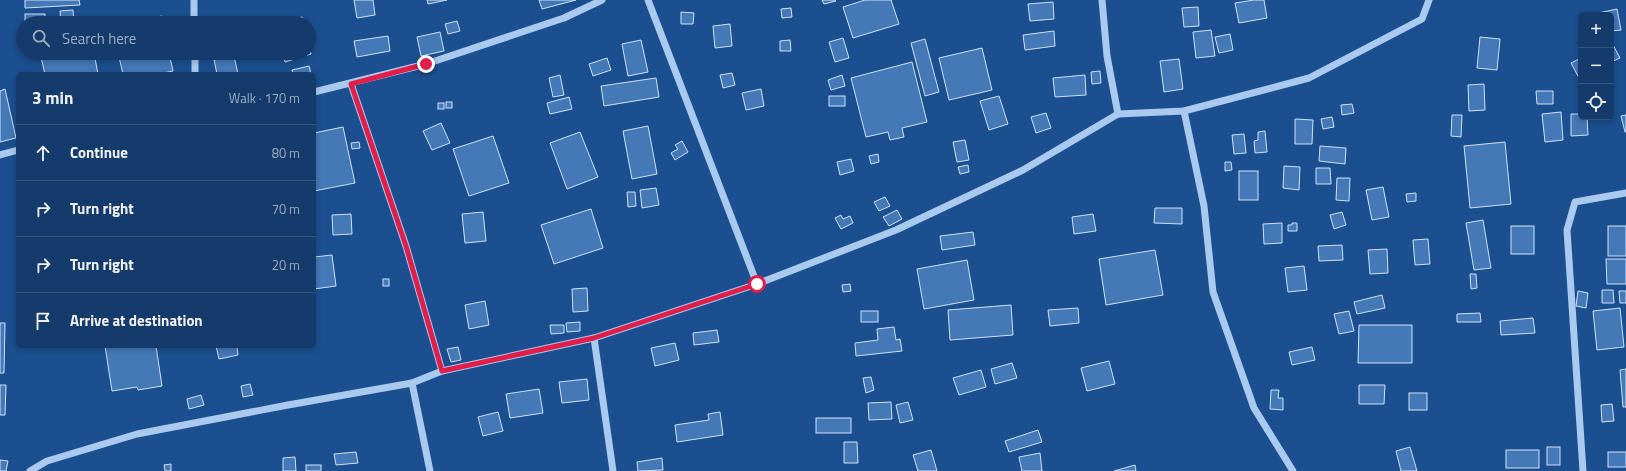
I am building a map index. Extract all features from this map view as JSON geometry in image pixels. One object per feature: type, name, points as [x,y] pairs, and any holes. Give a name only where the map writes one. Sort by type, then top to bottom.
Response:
[{"type":"street","points":[[194,0],[194,16]]},
{"type":"street","points":[[316,92],[426,64],[564,18],[602,0]]},
{"type":"street","points":[[648,0],[757,284]]},
{"type":"street","points":[[1102,0],[1108,56],[1118,114]]},
{"type":"street","points":[[30,471],[47,461],[137,434],[412,383],[442,371],[594,338],[757,284],[896,230],[1023,170],[1118,114],[1184,110],[1309,78],[1422,19],[1429,0]]},
{"type":"street","points":[[195,60],[195,72]]},
{"type":"street","points":[[351,84],[406,246],[442,371]]},
{"type":"street","points":[[1184,110],[1204,206],[1213,292],[1254,408],[1293,471]]},
{"type":"street","points":[[0,155],[16,151]]},
{"type":"street","points":[[1583,471],[1567,230],[1575,202],[1626,193]]},
{"type":"street","points":[[594,338],[613,471]]},
{"type":"street","points":[[412,383],[430,471]]},
{"type":"building","points":[[25,0],[79,0],[80,5],[25,8]]},
{"type":"building","points":[[354,0],[373,0],[375,15],[357,18]]},
{"type":"building","points":[[427,0],[447,0],[428,4]]},
{"type":"building","points":[[539,0],[576,0],[542,9]]},
{"type":"building","points":[[822,0],[835,0],[836,1],[824,4]]},
{"type":"building","points":[[865,0],[891,0],[899,24],[853,38],[843,7]]},
{"type":"building","points":[[1264,0],[1267,18],[1239,23],[1235,3]]},
{"type":"building","points":[[1053,2],[1054,19],[1030,21],[1028,4]]},
{"type":"building","points":[[1198,7],[1199,26],[1184,27],[1182,8]]},
{"type":"building","points":[[791,8],[792,17],[782,18],[781,9]]},
{"type":"building","points":[[1617,9],[1621,30],[1614,31],[1614,12],[1603,12]]},
{"type":"building","points":[[73,10],[74,16],[60,16],[60,11]]},
{"type":"building","points":[[681,12],[694,13],[693,24],[681,24]]},
{"type":"building","points":[[25,14],[45,14],[45,16],[25,16]]},
{"type":"building","points":[[457,21],[460,31],[448,34],[445,24]]},
{"type":"building","points":[[730,24],[732,46],[715,48],[713,26]]},
{"type":"building","points":[[1211,30],[1215,56],[1196,58],[1193,32]]},
{"type":"building","points":[[1054,31],[1055,46],[1025,50],[1023,35]]},
{"type":"building","points":[[440,32],[444,51],[421,56],[417,37]]},
{"type":"building","points":[[1230,34],[1233,50],[1219,53],[1215,37]]},
{"type":"building","points":[[388,36],[390,51],[357,57],[354,41]]},
{"type":"building","points":[[1480,37],[1500,39],[1497,70],[1477,68]]},
{"type":"building","points":[[843,38],[849,58],[835,62],[829,42]]},
{"type":"building","points":[[925,39],[939,92],[925,96],[911,43]]},
{"type":"building","points":[[641,40],[648,72],[628,76],[622,44]]},
{"type":"building","points":[[790,40],[791,51],[780,51],[780,41]]},
{"type":"building","points":[[1614,47],[1620,58],[1614,61]]},
{"type":"building","points":[[982,48],[992,90],[949,100],[939,58]]},
{"type":"building","points":[[607,58],[611,70],[593,76],[589,64]]},
{"type":"building","points":[[1179,59],[1183,89],[1164,92],[1160,61]]},
{"type":"building","points":[[42,60],[95,60],[98,72],[45,72]]},
{"type":"building","points":[[120,60],[171,60],[173,71],[168,72],[123,72]]},
{"type":"building","points":[[214,60],[235,60],[238,72],[217,72]]},
{"type":"building","points":[[1578,60],[1578,76],[1571,63]]},
{"type":"building","points":[[912,62],[927,122],[902,128],[904,137],[890,140],[888,132],[866,137],[851,78]]},
{"type":"building","points":[[309,66],[310,72],[292,72],[292,70]]},
{"type":"building","points":[[1100,71],[1101,83],[1092,84],[1091,72]]},
{"type":"building","points":[[732,73],[735,85],[723,88],[720,75]]},
{"type":"building","points":[[560,75],[564,95],[553,97],[549,78]]},
{"type":"building","points":[[842,75],[845,86],[831,90],[828,80]]},
{"type":"building","points":[[1085,75],[1086,95],[1055,97],[1053,78]]},
{"type":"building","points":[[656,78],[659,97],[604,106],[601,86]]},
{"type":"building","points":[[1484,84],[1485,110],[1469,111],[1468,85]]},
{"type":"building","points":[[5,89],[16,138],[0,142],[0,91]]},
{"type":"building","points":[[761,89],[764,106],[746,110],[742,93]]},
{"type":"building","points":[[1536,91],[1553,91],[1553,104],[1537,104]]},
{"type":"building","points":[[829,96],[845,96],[845,106],[829,106]]},
{"type":"building","points":[[999,96],[1008,124],[989,130],[980,101]]},
{"type":"building","points":[[569,97],[572,109],[550,114],[547,103]]},
{"type":"building","points":[[446,102],[452,102],[452,108],[446,108]]},
{"type":"building","points":[[438,103],[444,103],[444,109],[438,109]]},
{"type":"building","points":[[1352,104],[1354,113],[1342,115],[1341,105]]},
{"type":"building","points":[[1561,112],[1563,140],[1545,142],[1542,114]]},
{"type":"building","points":[[1046,113],[1051,128],[1036,133],[1031,117]]},
{"type":"building","points":[[1571,114],[1578,114],[1578,120],[1587,120],[1588,135],[1571,136]]},
{"type":"building","points":[[1452,115],[1462,115],[1461,137],[1451,136]]},
{"type":"building","points":[[1626,115],[1626,132],[1625,132],[1621,116]]},
{"type":"building","points":[[1332,117],[1334,127],[1323,129],[1321,119]]},
{"type":"building","points":[[1295,119],[1313,120],[1312,144],[1295,144]]},
{"type":"building","points":[[441,123],[450,143],[432,150],[423,131]]},
{"type":"building","points":[[648,126],[657,174],[632,179],[623,131]]},
{"type":"building","points":[[343,127],[355,183],[316,191],[316,133]]},
{"type":"building","points":[[1265,131],[1267,152],[1255,153],[1254,141],[1258,140],[1258,132]]},
{"type":"building","points":[[580,132],[598,177],[567,189],[550,143]]},
{"type":"building","points":[[1244,134],[1246,153],[1234,154],[1232,135]]},
{"type":"building","points":[[493,136],[509,183],[469,196],[453,149]]},
{"type":"building","points":[[965,140],[969,160],[957,162],[953,142]]},
{"type":"building","points":[[682,141],[688,152],[675,160],[671,153],[678,149],[675,145]]},
{"type":"building","points":[[359,142],[360,148],[352,149],[351,143]]},
{"type":"building","points":[[1505,142],[1511,204],[1470,208],[1464,146]]},
{"type":"building","points":[[1320,146],[1346,148],[1345,164],[1319,161]]},
{"type":"building","points":[[878,154],[879,162],[871,164],[869,156]]},
{"type":"building","points":[[851,159],[854,171],[840,175],[837,162]]},
{"type":"building","points":[[1225,162],[1231,162],[1232,170],[1225,171]]},
{"type":"building","points":[[968,165],[969,172],[960,174],[958,167]]},
{"type":"building","points":[[1284,166],[1300,167],[1299,190],[1283,188]]},
{"type":"building","points":[[1316,168],[1330,168],[1331,184],[1316,184]]},
{"type":"building","points":[[1239,171],[1258,171],[1258,200],[1239,200]]},
{"type":"building","points":[[1337,178],[1350,178],[1349,201],[1336,200]]},
{"type":"building","points":[[1383,187],[1389,217],[1372,220],[1366,190]]},
{"type":"building","points":[[656,188],[659,205],[642,208],[640,190]]},
{"type":"building","points":[[627,192],[635,192],[636,206],[628,207]]},
{"type":"building","points":[[1416,193],[1416,201],[1407,202],[1406,194]]},
{"type":"building","points":[[885,197],[890,206],[879,211],[874,202]]},
{"type":"building","points":[[1155,208],[1182,208],[1182,224],[1154,223]]},
{"type":"building","points":[[591,209],[603,248],[554,264],[541,225]]},
{"type":"building","points":[[897,210],[902,219],[889,226],[883,217]]},
{"type":"building","points":[[483,212],[486,241],[465,243],[462,214]]},
{"type":"building","points":[[1342,212],[1346,225],[1334,229],[1330,215]]},
{"type":"building","points":[[351,214],[352,234],[333,235],[332,215]]},
{"type":"building","points":[[1093,214],[1096,231],[1074,234],[1072,217]]},
{"type":"building","points":[[841,215],[843,219],[850,216],[853,223],[841,229],[835,218]]},
{"type":"building","points":[[1483,220],[1491,268],[1474,270],[1466,223]]},
{"type":"building","points":[[1282,223],[1282,243],[1264,244],[1263,224]]},
{"type":"building","points":[[1292,223],[1297,223],[1297,231],[1288,231],[1288,225],[1292,225]]},
{"type":"building","points":[[1511,226],[1534,226],[1534,254],[1511,254]]},
{"type":"building","points":[[1608,226],[1626,226],[1626,256],[1608,256]]},
{"type":"building","points":[[973,232],[975,245],[942,250],[940,236]]},
{"type":"building","points":[[1428,239],[1430,264],[1415,265],[1413,240]]},
{"type":"building","points":[[1342,245],[1343,260],[1319,261],[1318,246]]},
{"type":"building","points":[[1387,249],[1388,273],[1370,274],[1368,250]]},
{"type":"building","points":[[1155,250],[1163,295],[1106,305],[1099,259]]},
{"type":"building","points":[[332,255],[336,286],[316,289],[316,257]]},
{"type":"building","points":[[1606,259],[1626,259],[1626,284],[1607,284]]},
{"type":"building","points":[[967,260],[974,300],[924,309],[917,269]]},
{"type":"building","points":[[1304,266],[1307,290],[1288,292],[1285,268]]},
{"type":"building","points":[[1470,274],[1476,274],[1477,288],[1471,289]]},
{"type":"building","points":[[383,279],[389,279],[389,286],[383,286]]},
{"type":"building","points":[[850,284],[851,291],[843,292],[842,285]]},
{"type":"building","points":[[587,288],[588,311],[573,312],[572,289]]},
{"type":"building","points":[[1602,290],[1613,290],[1614,303],[1602,303]]},
{"type":"building","points":[[1578,291],[1588,293],[1586,308],[1576,306]]},
{"type":"building","points":[[1619,291],[1626,291],[1626,303],[1620,303]]},
{"type":"building","points":[[1382,295],[1385,308],[1357,314],[1354,302]]},
{"type":"building","points":[[485,301],[489,325],[469,329],[465,305]]},
{"type":"building","points":[[1011,305],[1013,335],[950,340],[948,310]]},
{"type":"building","points":[[1078,308],[1079,323],[1050,326],[1048,310]]},
{"type":"building","points":[[1620,308],[1624,347],[1597,350],[1593,311]]},
{"type":"building","points":[[861,311],[878,311],[878,322],[861,322]]},
{"type":"building","points":[[1349,311],[1354,331],[1339,334],[1334,314]]},
{"type":"building","points":[[1480,313],[1481,322],[1457,322],[1457,314]]},
{"type":"building","points":[[1533,318],[1535,333],[1501,335],[1500,321]]},
{"type":"building","points":[[580,322],[580,331],[567,332],[566,323]]},
{"type":"building","points":[[0,323],[5,323],[4,373],[0,373]]},
{"type":"building","points":[[550,325],[564,325],[564,333],[551,334]]},
{"type":"building","points":[[1359,325],[1412,325],[1412,363],[1358,363]]},
{"type":"building","points":[[894,327],[896,340],[900,339],[902,351],[856,356],[855,343],[878,340],[877,329]]},
{"type":"building","points":[[717,330],[719,342],[694,345],[693,333]]},
{"type":"building","points":[[675,343],[679,360],[655,366],[651,348]]},
{"type":"building","points":[[458,347],[461,360],[451,362],[447,349]]},
{"type":"building","points":[[1312,347],[1315,360],[1292,365],[1289,352]]},
{"type":"building","points":[[105,348],[156,348],[162,386],[138,390],[137,387],[112,391]]},
{"type":"building","points":[[216,348],[237,348],[238,355],[219,359]]},
{"type":"building","points":[[1109,361],[1115,384],[1087,391],[1081,368]]},
{"type":"building","points":[[1012,363],[1017,378],[995,384],[991,369]]},
{"type":"building","points":[[1626,369],[1626,407],[1623,407],[1620,370]]},
{"type":"building","points":[[981,370],[986,387],[959,395],[953,378]]},
{"type":"building","points":[[871,377],[874,390],[866,393],[863,378]]},
{"type":"building","points":[[587,379],[589,400],[562,403],[559,382]]},
{"type":"building","points":[[250,384],[253,395],[243,397],[241,386]]},
{"type":"building","points":[[0,385],[6,385],[5,415],[0,415]]},
{"type":"building","points":[[1359,385],[1385,385],[1384,404],[1359,404]]},
{"type":"building","points":[[539,389],[543,413],[510,418],[506,394]]},
{"type":"building","points":[[1271,390],[1279,390],[1278,398],[1283,398],[1283,410],[1270,409]]},
{"type":"building","points":[[1409,393],[1427,393],[1427,410],[1409,410]]},
{"type":"building","points":[[201,395],[204,405],[189,409],[187,399]]},
{"type":"building","points":[[891,402],[892,419],[869,420],[868,403]]},
{"type":"building","points":[[908,402],[913,420],[900,423],[896,405]]},
{"type":"building","points":[[1612,404],[1614,421],[1602,422],[1601,405]]},
{"type":"building","points":[[498,412],[503,431],[483,436],[478,417]]},
{"type":"building","points":[[720,412],[723,435],[677,442],[675,425],[709,420],[708,414]]},
{"type":"building","points":[[816,418],[851,418],[851,433],[816,433]]},
{"type":"building","points":[[1038,430],[1042,442],[1009,452],[1005,441]]},
{"type":"building","points":[[844,442],[857,442],[858,463],[844,463]]},
{"type":"building","points":[[1410,447],[1417,471],[1401,471],[1396,451]]},
{"type":"building","points":[[1547,447],[1560,447],[1560,465],[1547,465]]},
{"type":"building","points":[[931,450],[937,471],[918,471],[913,455]]},
{"type":"building","points":[[1506,450],[1539,450],[1539,468],[1506,468]]},
{"type":"building","points":[[356,452],[358,463],[336,465],[334,454]]},
{"type":"building","points":[[1608,452],[1626,452],[1626,467],[1608,467]]},
{"type":"building","points":[[1040,453],[1042,471],[1022,471],[1019,457]]},
{"type":"building","points":[[295,457],[296,471],[283,471],[283,458]]},
{"type":"building","points":[[662,458],[663,470],[638,471],[637,462]]},
{"type":"building","points":[[0,460],[8,461],[6,471],[0,471]]},
{"type":"building","points":[[171,464],[171,471],[165,471],[164,465]]},
{"type":"building","points":[[306,465],[321,465],[321,471],[306,471]]},
{"type":"building","points":[[1135,465],[1136,471],[1114,471]]},
{"type":"route","points":[[426,64],[351,84],[406,246],[442,371],[594,338],[757,284]]}]
